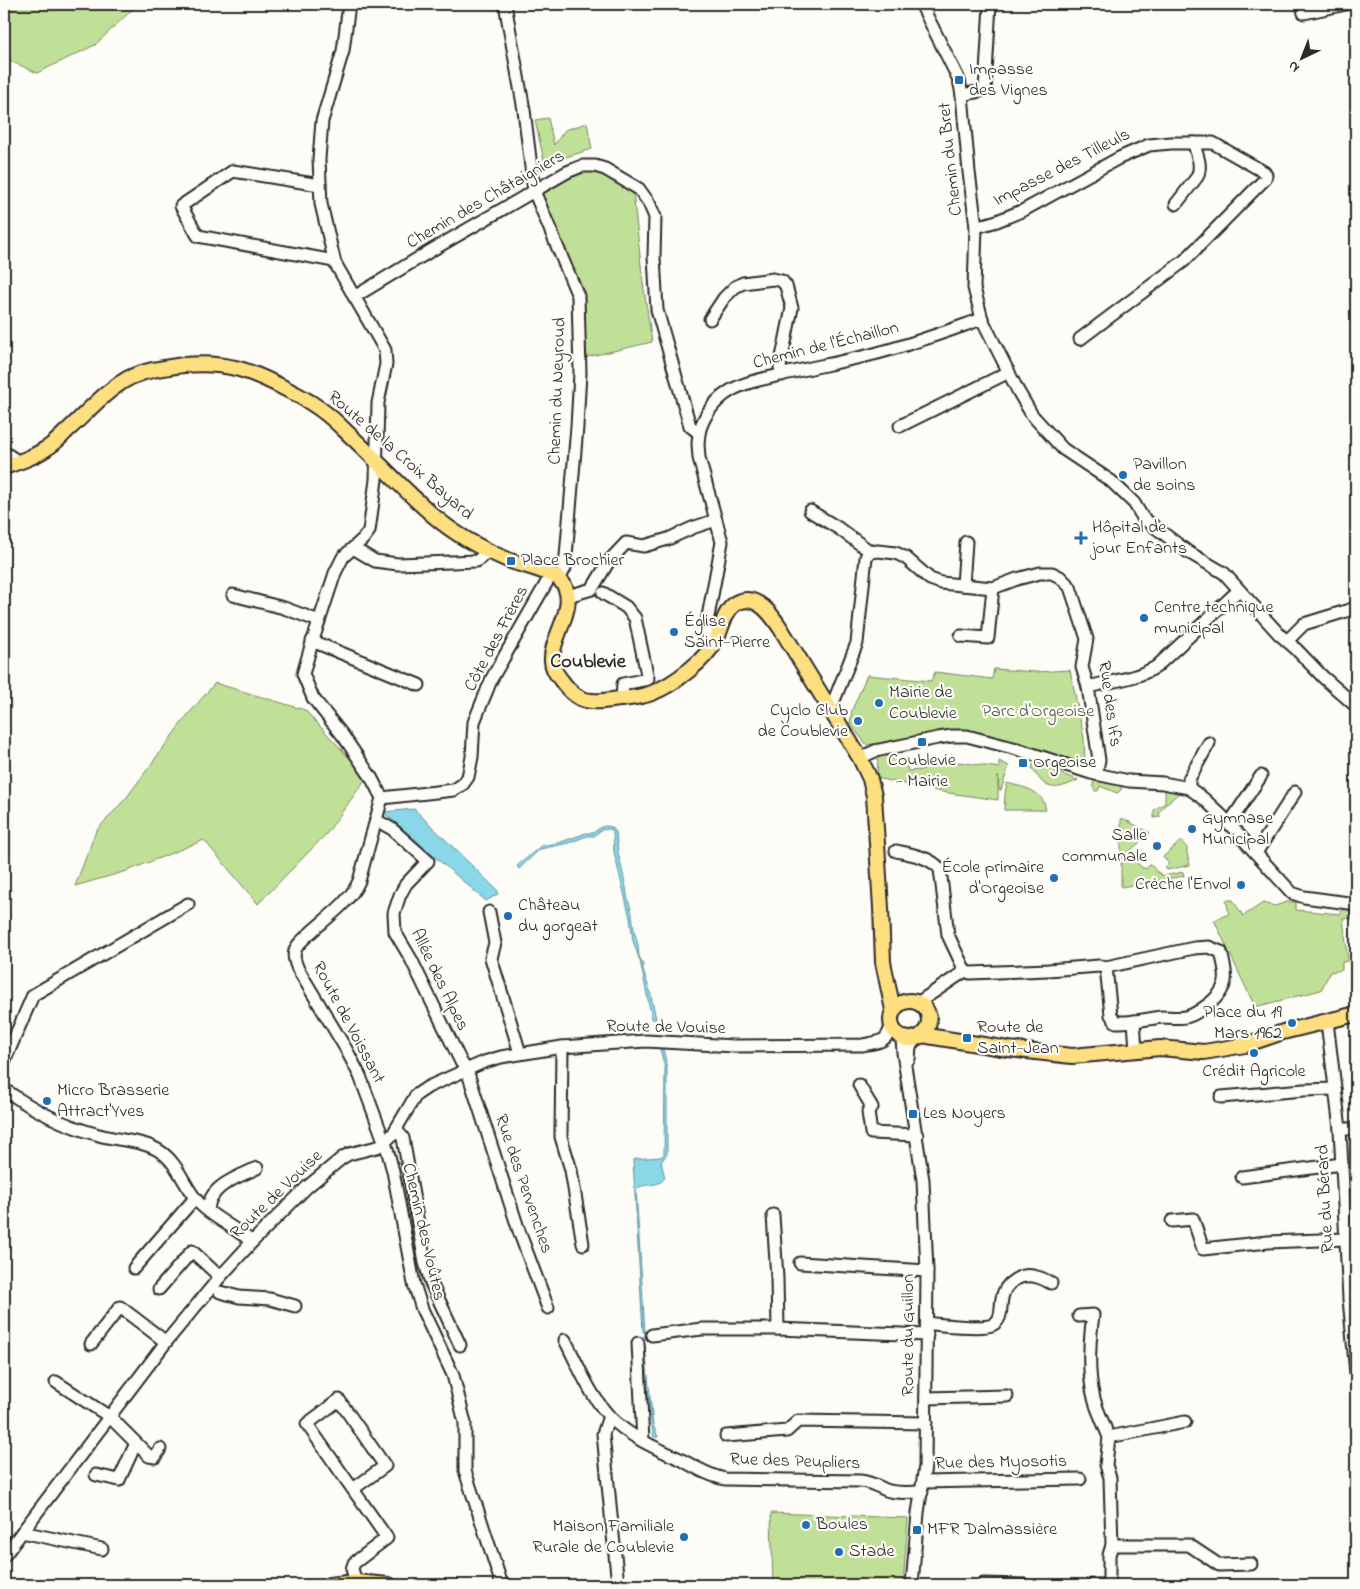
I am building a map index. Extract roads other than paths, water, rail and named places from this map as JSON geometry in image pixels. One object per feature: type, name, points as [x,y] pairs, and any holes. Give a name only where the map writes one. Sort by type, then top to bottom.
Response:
[{"type":"main road","name":"Route de la Croix Bayard","points":[[4,467],[49,448],[88,410],[130,377],[142,372],[202,363],[224,365],[252,372],[295,394],[329,416],[406,492],[438,520],[465,538],[488,551],[557,579]]},
{"type":"main road","points":[[557,579],[568,596],[566,615],[553,653],[553,668],[558,677],[573,694],[581,699],[597,701],[622,699],[638,697],[661,689],[687,672],[709,650],[714,644],[725,618],[738,602],[746,600],[759,604],[774,617],[860,758],[870,779],[874,796],[885,962],[889,979],[895,990],[927,1010],[929,1022],[927,1029],[906,1034]]},
{"type":"main road","points":[[882,919],[883,962],[893,1010]]},
{"type":"main road","points":[[913,1001],[902,1002],[893,1010],[890,1017],[906,1034],[1008,1050],[1072,1056],[1160,1048],[1204,1052],[1245,1045],[1283,1032],[1356,1014]]},
{"type":"main road","points":[[929,1022],[946,1032],[1008,1050]]},
{"type":"main road","points":[[330,1585],[356,1582],[389,1585]]},
{"type":"street","points":[[349,4],[344,51],[322,121],[319,159],[321,204],[334,260],[385,350],[386,364],[378,404],[376,480],[369,531],[343,557],[335,573],[312,641],[304,674],[313,698],[344,737],[372,777],[382,798]]},
{"type":"street","name":"Chemin du Neyroud","points":[[505,4],[524,110],[534,191],[578,296],[580,373],[577,427],[565,568],[557,579]]},
{"type":"street","name":"Chemin du Bret","points":[[921,4],[946,51],[959,80],[962,95],[976,227],[974,288],[982,318],[1032,415],[1063,449],[1111,481],[1134,504],[1143,518],[1188,552],[1224,573],[1278,634],[1356,706]]},
{"type":"street","points":[[962,95],[985,90],[990,4]]},
{"type":"street","points":[[1302,4],[1304,13],[1346,4]]},
{"type":"street","name":"Impasse des Tilleuls","points":[[976,227],[1024,210],[1119,158],[1149,145],[1213,142],[1264,172],[1266,177],[1184,262],[1080,339]]},
{"type":"street","points":[[1176,204],[1200,172],[1200,160],[1194,143]]},
{"type":"street","name":"Chemin des Châtaigniers","points":[[354,297],[534,191],[582,166],[595,166],[605,169],[639,189],[649,203],[655,217],[654,257],[657,310],[690,426],[699,433]]},
{"type":"street","points":[[320,185],[233,171],[181,206],[198,236],[334,260]]},
{"type":"street","points":[[710,319],[724,298],[742,283],[773,279],[782,281],[786,286],[792,308],[780,367],[782,375]]},
{"type":"street","name":"Chemin de l'Échaillon","points":[[699,433],[703,422],[714,405],[728,391],[746,384],[871,355],[927,338],[982,318]]},
{"type":"street","points":[[900,426],[1009,372]]},
{"type":"street","points":[[699,433],[700,458],[722,542],[721,556],[712,588],[707,622],[709,650]]},
{"type":"street","points":[[4,452],[19,462]]},
{"type":"street","points":[[810,511],[838,528],[871,552],[896,554],[906,558],[930,579],[942,583],[992,588],[988,638],[961,636]]},
{"type":"street","points":[[597,591],[609,561],[626,543],[644,546],[668,540],[692,528],[716,520]]},
{"type":"street","points":[[963,585],[966,542]]},
{"type":"street","points":[[353,548],[374,561],[398,564],[477,561],[488,551]]},
{"type":"street","points":[[830,708],[857,643],[866,557],[871,552]]},
{"type":"street","name":"Rue des Ifs","points":[[992,588],[1040,573],[1060,577],[1070,587],[1088,639],[1082,667],[1088,687],[1099,760],[1096,774]]},
{"type":"street","name":"Côte des Frères","points":[[382,798],[454,790],[463,784],[468,777],[472,757],[474,722],[492,678],[557,579]]},
{"type":"street","points":[[1088,687],[1139,675],[1156,667],[1239,590]]},
{"type":"street","points":[[568,596],[597,591],[626,607],[635,618],[648,680],[623,684],[622,699]]},
{"type":"street","points":[[234,595],[284,608],[319,621]]},
{"type":"street","points":[[1287,641],[1304,624],[1356,608]]},
{"type":"street","points":[[312,641],[419,685]]},
{"type":"street","points":[[860,758],[875,751],[938,738],[967,736],[1017,749],[1096,774],[1128,781],[1189,788],[1204,799],[1229,824],[1292,893],[1304,897],[1356,904]]},
{"type":"street","points":[[1189,788],[1189,779],[1209,743]]},
{"type":"street","points":[[1229,824],[1261,776]]},
{"type":"street","points":[[1256,853],[1295,792]]},
{"type":"street","name":"Route de Voissant","points":[[382,798],[360,881],[344,903],[298,944],[294,955],[298,970],[346,1049],[360,1076],[384,1143]]},
{"type":"street","name":"Allée des Alpes","points":[[376,820],[392,829],[428,861],[406,884],[400,895],[394,913],[395,932],[461,1062],[467,1070]]},
{"type":"street","points":[[896,851],[920,856],[940,869],[948,934],[966,971],[970,973],[1106,967],[1194,948],[1209,947],[1221,952],[1226,981],[1224,988],[1218,996],[1202,1009],[1189,1016],[1116,1022],[1110,1015],[1106,967]]},
{"type":"street","points":[[4,1062],[33,995],[188,904]]},
{"type":"street","points":[[489,912],[495,943],[491,958],[520,1053]]},
{"type":"street","points":[[913,1001],[966,971]]},
{"type":"street","points":[[1134,1021],[1136,1050]]},
{"type":"street","name":"Rue du Bérard","points":[[1327,1022],[1340,1129],[1342,1164],[1350,1214],[1346,1239],[1353,1299],[1356,1374]]},
{"type":"street","name":"Route de Vouise","points":[[5,1550],[22,1532],[166,1342],[220,1277],[252,1242],[308,1187],[342,1158],[384,1143],[396,1129],[416,1095],[428,1087],[484,1062],[520,1053],[562,1047],[646,1041],[734,1046],[862,1045],[879,1042],[890,1033],[906,1034]]},
{"type":"street","name":"Route du Guillon","points":[[906,1034],[904,1053],[924,1180],[927,1271],[926,1423],[923,1487],[918,1513],[912,1585]]},
{"type":"street","points":[[562,1047],[561,1136],[571,1170],[583,1244]]},
{"type":"street","name":"Rue des Pervenches","points":[[467,1070],[520,1234],[548,1308]]},
{"type":"street","points":[[859,1085],[872,1107],[868,1112],[871,1133],[917,1135]]},
{"type":"street","points":[[4,1089],[43,1114],[74,1127],[102,1136],[148,1145],[162,1152],[171,1161],[195,1198],[208,1211],[252,1242]]},
{"type":"street","points":[[1221,1097],[1295,1090],[1335,1089]]},
{"type":"street","points":[[396,1129],[403,1138],[425,1263],[431,1283],[460,1345]]},
{"type":"street","points":[[1340,1129],[1356,1129]]},
{"type":"street","name":"Chemin des Voûtes","points":[[384,1143],[392,1171],[414,1284],[422,1309],[456,1384],[465,1423],[465,1471],[502,1585]]},
{"type":"street","points":[[1242,1177],[1342,1164]]},
{"type":"street","points":[[208,1211],[210,1198],[221,1186],[257,1168]]},
{"type":"street","points":[[134,1268],[195,1198]]},
{"type":"street","points":[[773,1215],[778,1329]]},
{"type":"street","points":[[1172,1221],[1193,1219],[1203,1248],[1268,1242],[1346,1239]]},
{"type":"street","points":[[159,1289],[192,1251],[220,1277]]},
{"type":"street","points":[[800,1263],[927,1271]]},
{"type":"street","points":[[652,1335],[702,1329],[927,1329],[987,1327],[998,1321],[1002,1296],[1011,1281],[1018,1277],[1036,1276],[1051,1283]]},
{"type":"street","points":[[220,1292],[239,1297],[270,1299],[295,1306]]},
{"type":"street","points":[[91,1344],[120,1306],[166,1342]]},
{"type":"street","points":[[1079,1316],[1093,1315],[1090,1336],[1091,1377],[1096,1407],[1110,1437],[1106,1465],[1110,1478],[1112,1545],[1108,1555],[1109,1585],[1094,1585]]},
{"type":"street","name":"Rue des Peupliers","points":[[565,1340],[592,1392],[609,1416],[626,1431],[643,1441],[713,1476],[725,1479],[860,1481],[896,1492],[923,1487]]},
{"type":"street","points":[[638,1342],[643,1441]]},
{"type":"street","points":[[56,1382],[110,1417],[149,1456],[155,1457],[160,1449]]},
{"type":"street","points":[[926,1398],[1008,1396]]},
{"type":"street","points":[[353,1489],[385,1466],[339,1400],[307,1424],[387,1538],[354,1563],[352,1569],[356,1582]]},
{"type":"street","points":[[609,1416],[603,1434],[618,1585]]},
{"type":"street","points":[[726,1436],[787,1431],[798,1421],[926,1423]]},
{"type":"street","points":[[1110,1437],[1185,1422]]},
{"type":"street","points":[[96,1475],[119,1480],[136,1443]]},
{"type":"street","name":"Rue des Myosotis","points":[[923,1487],[1080,1478]]},
{"type":"street","points":[[22,1532],[102,1549]]},
{"type":"street","points":[[1112,1545],[1189,1545],[1218,1564],[1251,1564]]},
{"type":"street","points":[[983,1584],[1024,1585]]},
{"type":"water","points":[[414,809],[498,891],[498,894],[486,901],[383,812]]},
{"type":"water","points":[[606,826],[612,827],[616,832],[618,852],[639,956],[643,965],[656,1019],[652,1019],[640,961],[633,941],[630,918],[614,852],[613,831],[610,829],[601,830],[594,836],[587,836],[569,843],[540,849],[519,869],[517,866],[541,846],[561,842],[586,833],[593,833]]},
{"type":"water","points":[[660,1049],[663,1049],[667,1066],[667,1154],[661,1162],[665,1178],[659,1183],[636,1189],[645,1332],[643,1332],[633,1161],[635,1159],[664,1155],[665,1068]]},
{"type":"water","points":[[642,1337],[644,1337],[653,1425],[658,1437],[654,1437],[651,1423]]},
{"type":"place","name":"Impasse des Vignes","points":[[959,80]]},
{"type":"place","name":"Pavillon de soins","points":[[1123,475]]},
{"type":"place","name":"Hôpital de jour Enfants","points":[[1081,538]]},
{"type":"place","name":"Place Brochier","points":[[511,561]]},
{"type":"place","name":"Centre technique municipal","points":[[1144,618]]},
{"type":"place","name":"Église Saint-Pierre","points":[[674,632]]},
{"type":"place","name":"Mairie de Coublevie","points":[[879,703]]},
{"type":"place","name":"Cyclo Club de Coublevie","points":[[858,721]]},
{"type":"place","name":"Coublevie - Mairie","points":[[922,742]]},
{"type":"place","name":"Orgeoise","points":[[1023,763]]},
{"type":"place","name":"Gymnase Municipal","points":[[1192,829]]},
{"type":"place","name":"Salle communale","points":[[1157,846]]},
{"type":"place","name":"École primaire d'Orgeoise","points":[[1054,878]]},
{"type":"place","name":"Crèche l'Envol","points":[[1241,885]]},
{"type":"place","name":"Château du gorgeat","points":[[508,916]]},
{"type":"place","name":"Place du 19 Mars 1962","points":[[1292,1023]]},
{"type":"place","name":"Route de Saint-Jean","points":[[967,1038]]},
{"type":"place","name":"Crédit Agricole","points":[[1254,1053]]},
{"type":"place","name":"Micro Brasserie Attract'Yves","points":[[47,1101]]},
{"type":"place","name":"Les Noyers","points":[[913,1114]]},
{"type":"place","name":"Boules","points":[[806,1525]]},
{"type":"place","name":"MFR Dalmassière","points":[[917,1530]]},
{"type":"place","name":"Maison Familiale Rurale de Coublevie","points":[[684,1537]]},
{"type":"place","name":"Stade","points":[[839,1552]]},
{"type":"district","name":"Coublevie","points":[[588,662]]},
{"type":"park label","name":"Parc d'Orgeoise","points":[[1038,712]]}]
